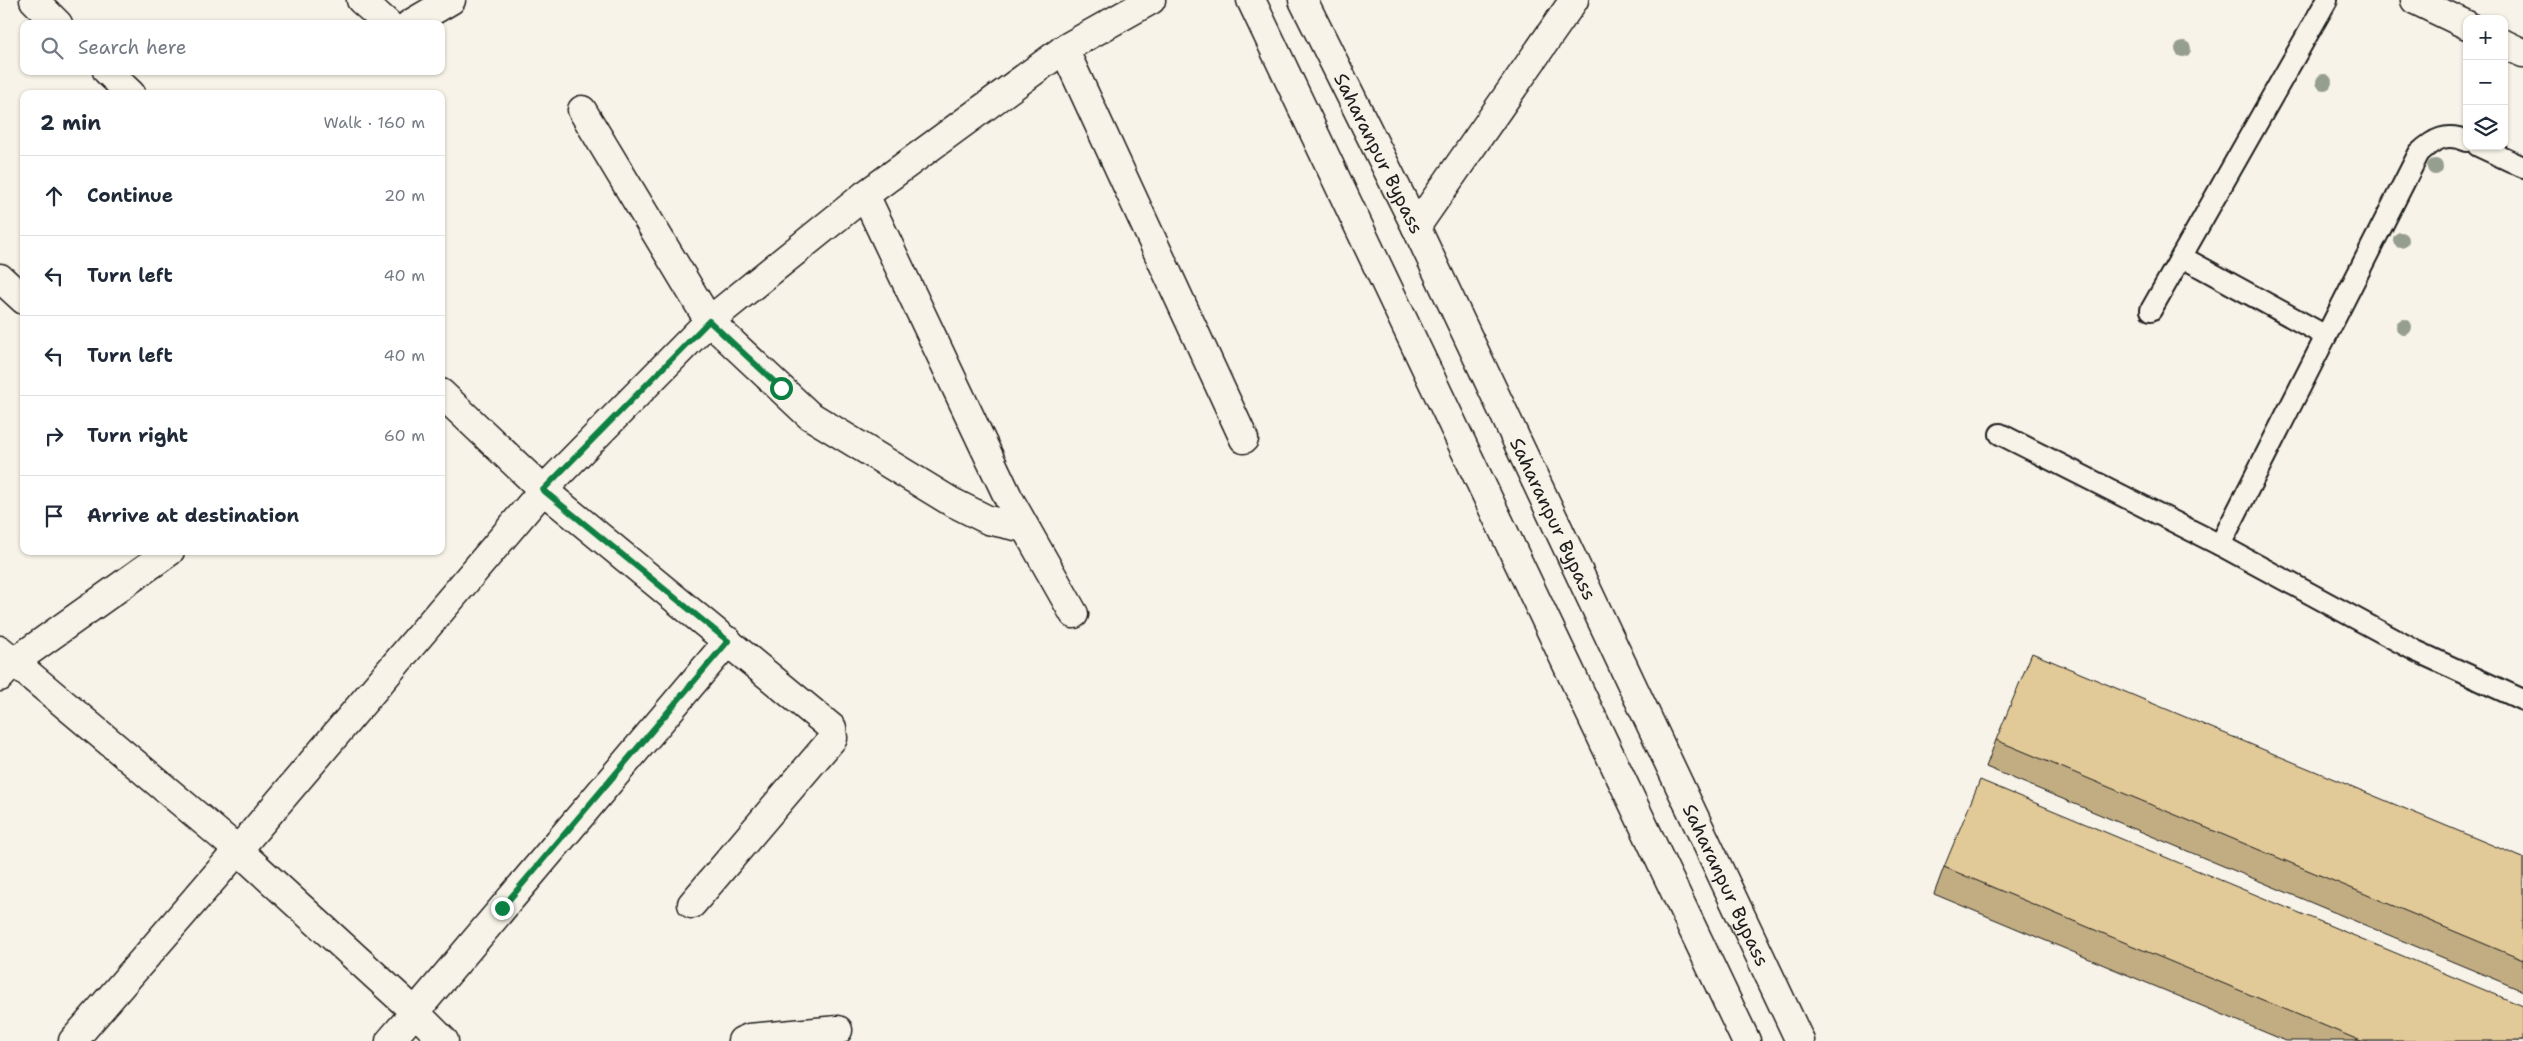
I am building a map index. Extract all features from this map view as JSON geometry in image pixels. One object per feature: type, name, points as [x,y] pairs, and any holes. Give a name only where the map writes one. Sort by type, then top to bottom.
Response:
[{"type":"street","points":[[34,0],[54,20]]},
{"type":"street","points":[[361,0],[384,20]]},
{"type":"street","points":[[417,20],[451,0]]},
{"type":"street","points":[[73,1041],[238,850],[543,490],[709,321],[865,195],[1064,48],[1151,0]]},
{"type":"street","points":[[1251,0],[1746,1041]]},
{"type":"street","name":"Saharanpur Bypass","points":[[1304,0],[1416,227],[1800,1041]]},
{"type":"street","points":[[1416,227],[1574,0]]},
{"type":"street","points":[[2415,0],[2463,23]]},
{"type":"street","points":[[2508,46],[2523,53]]},
{"type":"street","points":[[1064,48],[1244,440]]},
{"type":"street","points":[[111,75],[127,90]]},
{"type":"street","points":[[582,110],[709,321],[810,415],[950,501],[988,520],[1025,528]]},
{"type":"street","points":[[865,195],[1008,497],[1074,614]]},
{"type":"street","points":[[0,278],[20,296]]},
{"type":"street","points":[[445,397],[543,490],[828,722],[833,732],[833,738],[692,904]]},
{"type":"street","points":[[164,555],[5,663],[238,850],[415,1012],[444,1041]]},
{"type":"street","points":[[390,1041],[728,641]]},
{"type":"street","points":[[742,1041],[749,1038],[838,1030]]},
{"type":"lane","points":[[2151,310],[2327,0]]},
{"type":"lane","points":[[2220,546],[2419,153],[2430,142],[2444,136],[2456,136],[2463,139]]},
{"type":"lane","points":[[2487,150],[2523,167]]},
{"type":"lane","points":[[2182,257],[2326,336]]},
{"type":"lane","points":[[2000,434],[2220,546],[2416,651],[2523,700]]},
{"type":"building","points":[[2032,653],[2523,858],[2523,960],[1996,740]]},
{"type":"building","points":[[1980,780],[2523,1006],[2523,1041],[2361,1041],[1944,867]]},
{"type":"route","points":[[502,908],[728,641],[543,490],[709,321],[781,388]]}]
